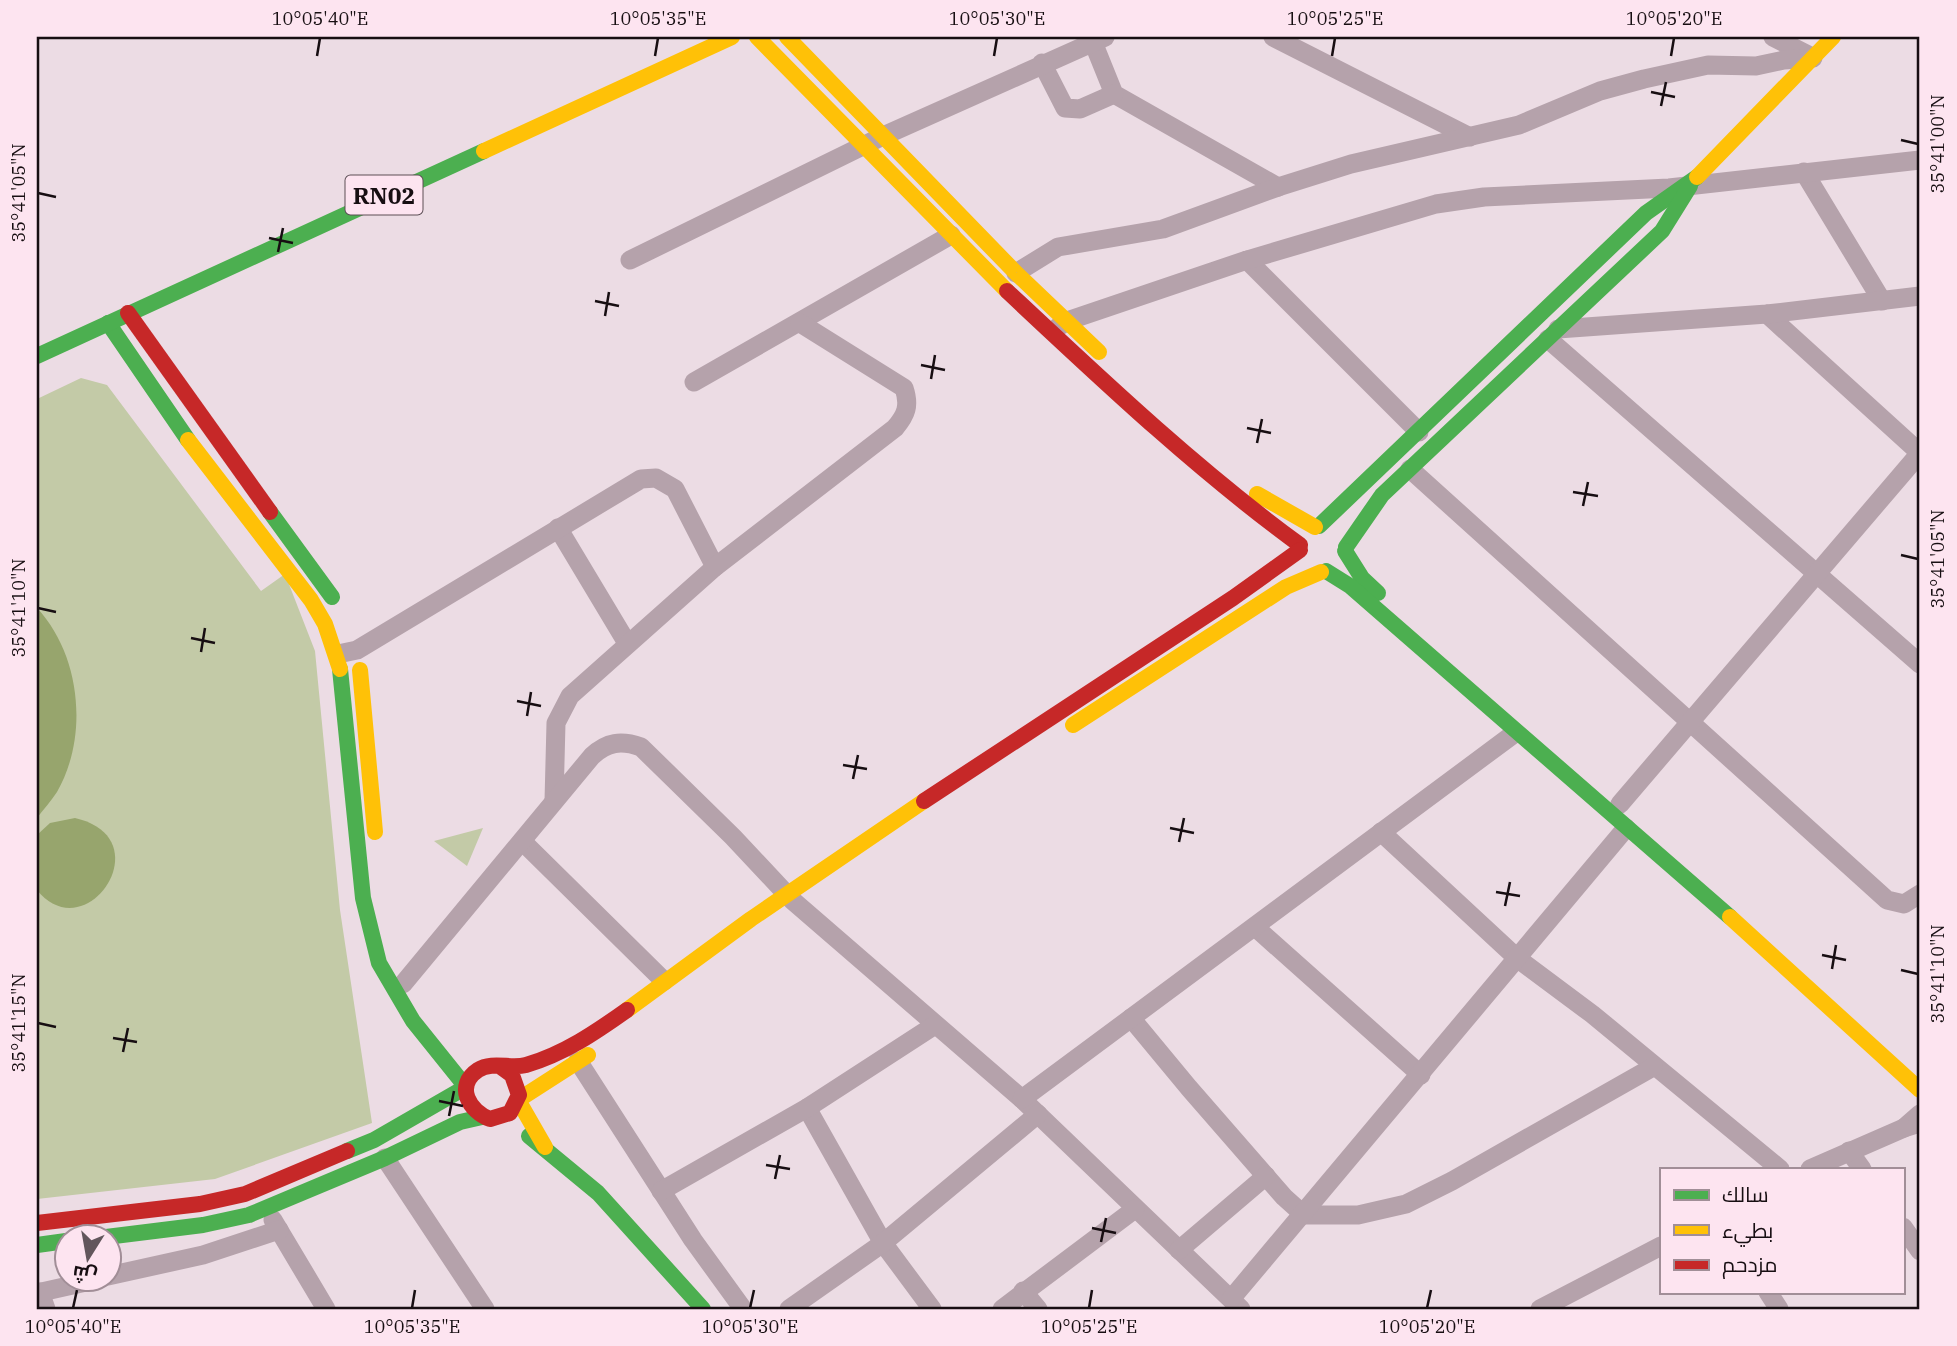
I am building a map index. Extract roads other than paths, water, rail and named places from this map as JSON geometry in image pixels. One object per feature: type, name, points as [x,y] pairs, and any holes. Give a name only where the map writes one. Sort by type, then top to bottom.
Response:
[{"type":"street","points":[[757,37],[951,236],[1051,333],[1252,511],[1300,548],[1307,565],[1350,586],[1515,733],[1786,966],[1920,1090]]},
{"type":"street","points":[[787,37],[1016,273],[1111,363]]},
{"type":"street","points":[[1273,37],[1470,137]]},
{"type":"street","points":[[1773,37],[1813,58]]},
{"type":"street","points":[[1054,738],[1286,587],[1342,562],[1345,549],[1373,505],[1662,231],[1690,185],[1833,37]]},
{"type":"street","points":[[630,260],[881,136],[1099,39],[1114,94],[1278,187]]},
{"type":"street","name":"RN02","points":[[37,356],[719,40]]},
{"type":"street","points":[[1016,273],[1058,247],[1163,229],[1278,187],[1351,164],[1519,125],[1600,91],[1644,79],[1708,65],[1756,66],[1783,60],[1813,58]]},
{"type":"street","points":[[1042,63],[1065,108],[1080,109],[1114,94]]},
{"type":"street","points":[[1051,333],[1067,321],[1247,260],[1436,204],[1483,197],[1690,185],[1920,160]]},
{"type":"street","points":[[1804,172],[1882,301]]},
{"type":"street","points":[[37,1223],[200,1204],[259,1188],[374,1140],[466,1087],[475,1072],[496,1066],[523,1066],[589,1037],[664,981],[793,900],[1181,630],[1272,573],[1300,548],[1306,533],[1317,526],[1419,432],[1646,213],[1690,185]]},
{"type":"street","points":[[694,382],[951,236]]},
{"type":"street","points":[[1247,260],[1419,432]]},
{"type":"street","points":[[1553,333],[1767,314],[1920,296]]},
{"type":"street","points":[[128,313],[339,609]]},
{"type":"street","points":[[1620,804],[1920,453],[1767,314]]},
{"type":"street","points":[[108,323],[138,370],[216,478],[347,652],[376,846]]},
{"type":"street","points":[[554,801],[554,737],[561,709],[570,696],[715,567],[895,428],[907,409],[904,388],[800,323]]},
{"type":"street","points":[[1553,333],[1920,664]]},
{"type":"street","points":[[1223,463],[1264,500],[1317,526],[1339,532],[1345,549],[1362,578],[1417,629],[1858,1011]]},
{"type":"street","points":[[1410,469],[1887,900],[1904,904],[1920,894]]},
{"type":"street","points":[[347,652],[641,479],[656,478],[674,489],[715,567]]},
{"type":"street","points":[[558,528],[627,643]]},
{"type":"street","points":[[349,629],[347,652],[363,898],[376,953],[394,994],[466,1087],[469,1105],[487,1118],[517,1129],[545,1147],[618,1215],[702,1309]]},
{"type":"street","points":[[1023,1099],[1515,733]]},
{"type":"street","points":[[403,984],[601,748],[617,743],[641,747],[793,900],[1023,1099],[1236,1304],[1304,1215],[1626,828]]},
{"type":"street","points":[[1381,832],[1518,959],[1592,1014],[1779,1168]]},
{"type":"street","points":[[522,841],[664,981]]},
{"type":"street","points":[[777,922],[793,900],[822,891]]},
{"type":"street","points":[[381,899],[388,949],[403,984],[420,1008],[454,1045]]},
{"type":"street","points":[[1255,927],[1421,1075]]},
{"type":"street","points":[[122,1234],[203,1225],[266,1208],[385,1158],[460,1122],[507,1115],[518,1100],[743,945]]},
{"type":"street","points":[[1131,1018],[1266,1176],[1304,1215],[1358,1215],[1406,1203],[1452,1181],[1653,1067]]},
{"type":"street","points":[[661,1191],[807,1108],[935,1025]]},
{"type":"street","points":[[468,1055],[496,1066],[515,1078],[519,1085],[518,1100],[545,1147]]},
{"type":"street","points":[[578,1061],[661,1191],[743,1309]]},
{"type":"street","points":[[807,1108],[883,1243],[932,1309]]},
{"type":"street","points":[[789,1309],[883,1243],[1038,1114]]},
{"type":"street","points":[[1812,1168],[1912,1125],[1920,1114]]},
{"type":"street","points":[[1849,1151],[1861,1168]]},
{"type":"street","points":[[385,1158],[485,1309]]},
{"type":"street","points":[[1179,1250],[1266,1176]]},
{"type":"street","points":[[259,1188],[266,1208],[326,1309]]},
{"type":"street","points":[[1002,1309],[1135,1209]]},
{"type":"street","points":[[1904,1228],[1920,1251]]},
{"type":"street","points":[[122,1273],[203,1255],[279,1230]]},
{"type":"street","points":[[1540,1309],[1660,1247]]},
{"type":"street","points":[[1023,1292],[1038,1309]]},
{"type":"street","points":[[1769,1294],[1779,1309]]}]
